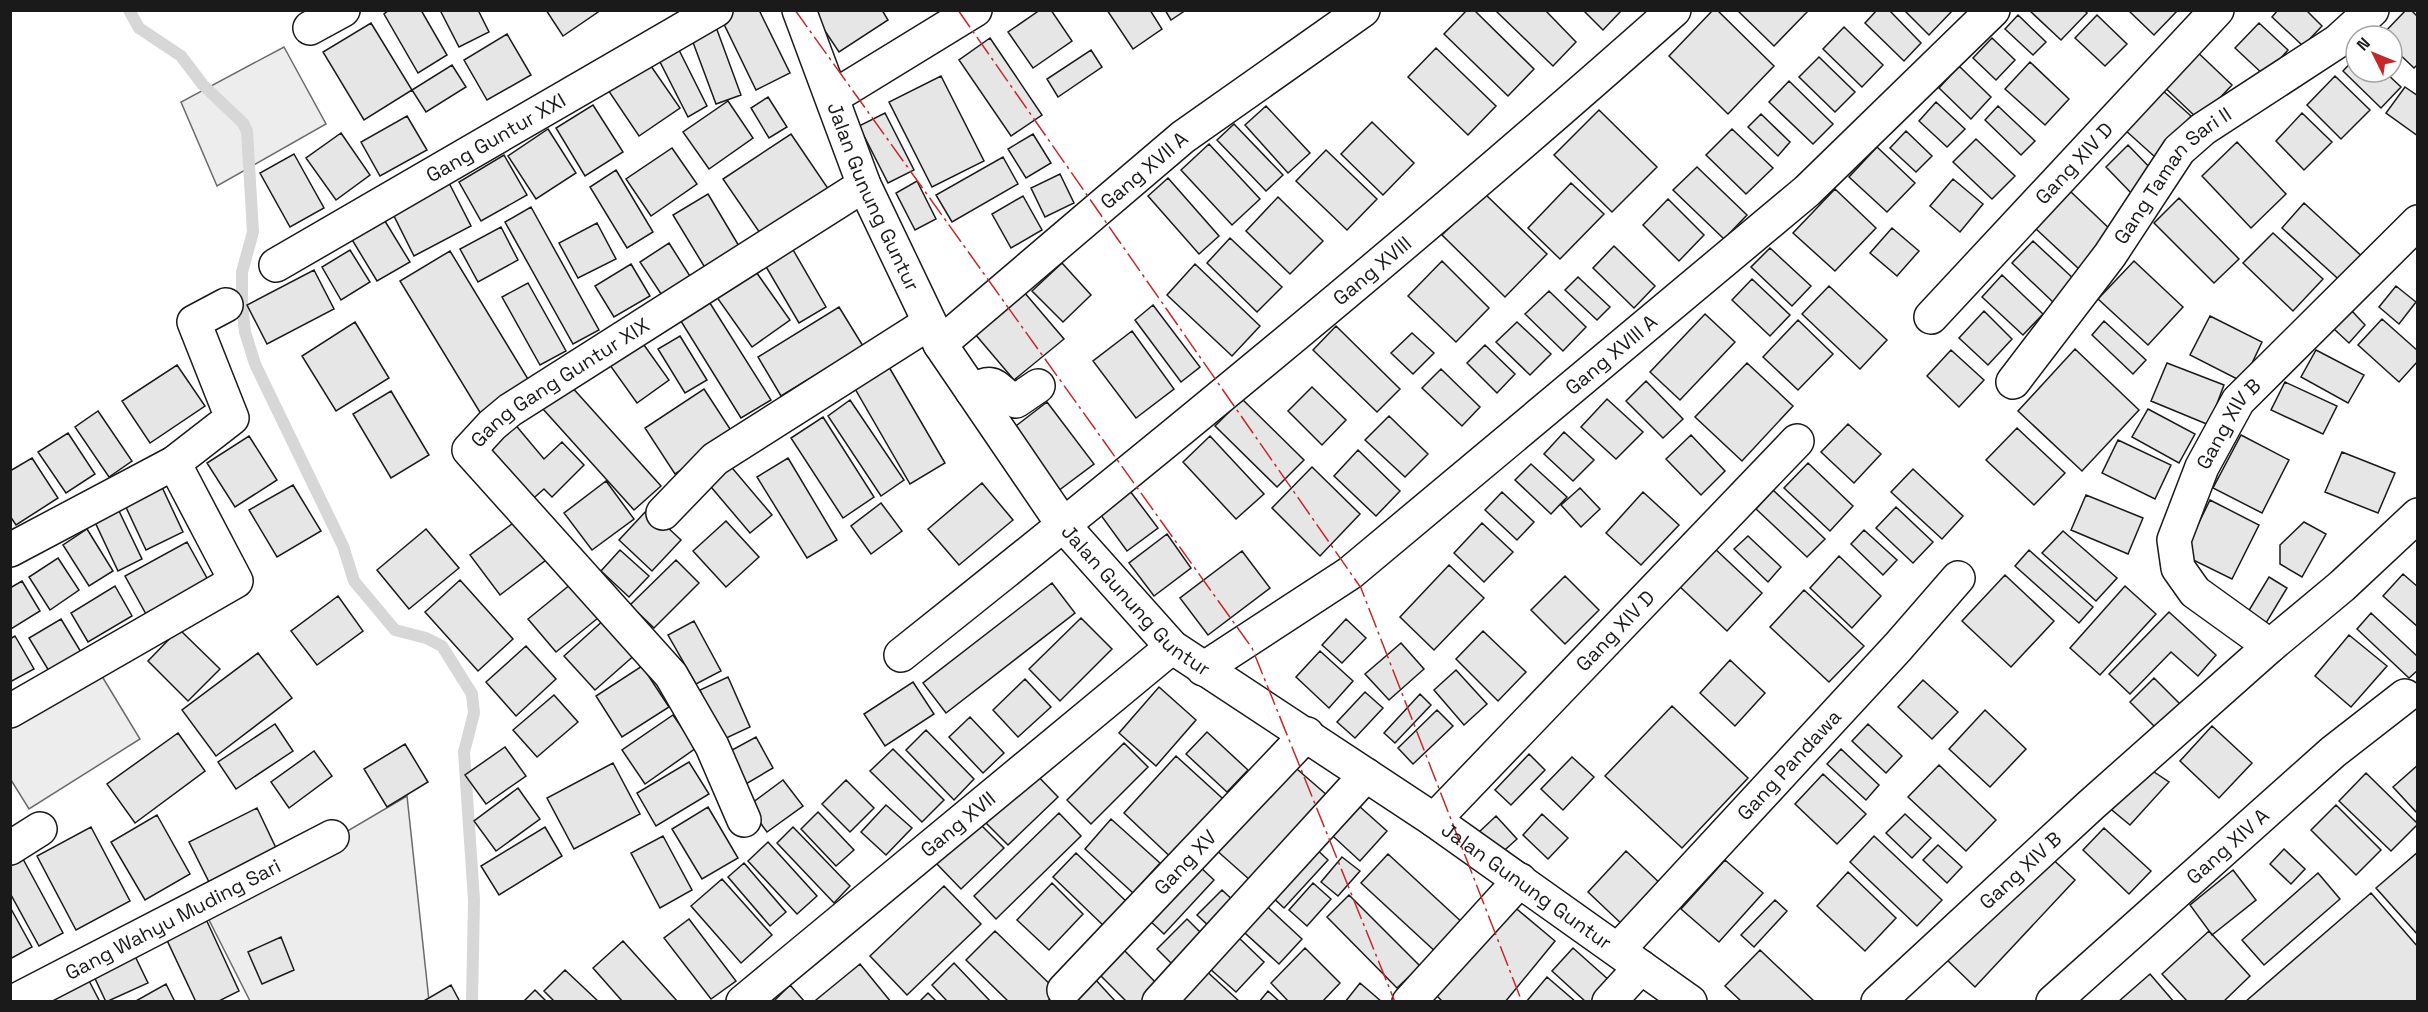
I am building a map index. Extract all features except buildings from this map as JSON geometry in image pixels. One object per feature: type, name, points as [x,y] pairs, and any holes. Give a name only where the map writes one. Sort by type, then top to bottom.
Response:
[{"type":"street","points":[[310,28],[343,10]]},
{"type":"street","name":"Gang Guntur XXI","points":[[276,265],[716,10]]},
{"type":"street","name":"Jalan Gunung Guntur","points":[[798,10],[833,97],[864,185],[934,334],[1064,526],[1172,647],[1434,820],[1689,1002]]},
{"type":"street","points":[[833,97],[975,10]]},
{"type":"street","name":"Gang XVII A","points":[[663,513],[715,459],[934,334],[1184,137],[1363,10]]},
{"type":"street","name":"Gang XVIII","points":[[901,655],[1064,526],[1362,281],[1674,10]]},
{"type":"street","name":"Gang XVIII A","points":[[1203,669],[1350,573],[1807,191],[1993,10]]},
{"type":"street","name":"Gang XIV D","points":[[1931,317],[2217,10]]},
{"type":"street","name":"Gang Taman Sari II","points":[[2013,382],[2110,255],[2179,150],[2203,129],[2338,41],[2372,10]]},
{"type":"street","name":"Gang Gang Guntur XIX","points":[[744,820],[712,746],[671,675],[469,450],[492,425],[510,410],[864,185]]},
{"type":"street","name":"Gang XIV B","points":[[2270,646],[2195,592],[2178,568],[2174,540],[2202,467],[2238,401],[2418,222]]},
{"type":"street","points":[[10,550],[174,463],[232,418],[194,322],[226,305]]},
{"type":"street","points":[[972,391],[985,383],[992,384],[1016,401],[1038,386]]},
{"type":"street","name":"Gang XIV D","points":[[1434,820],[1797,441]]},
{"type":"street","points":[[10,711],[236,581],[174,463]]},
{"type":"street","name":"Gang XIV B","points":[[1878,1002],[2091,805],[2270,646],[2342,586],[2418,515]]},
{"type":"street","name":"Gang Pandawa","points":[[1609,1002],[1629,959],[1958,578]]},
{"type":"street","name":"Gang XVII","points":[[743,1002],[1172,647]]},
{"type":"street","name":"Gang XIV A","points":[[2053,1002],[2333,752],[2404,696]]},
{"type":"street","name":"Gang XV","points":[[1064,990],[1306,735]]},
{"type":"street","points":[[1159,1002],[1366,775]]},
{"type":"street","points":[[10,848],[40,829]]},
{"type":"street","name":"Gang Wahyu Muding Sari","points":[[13,1002],[332,837]]},
{"type":"street","points":[[1409,1002],[1520,880]]},
{"type":"shaded area","points":[[284,47],[326,124],[217,186],[181,102]]},
{"type":"shaded area","points":[[97,668],[140,739],[29,809],[11,780],[10,719]]},
{"type":"shaded area","points":[[407,796],[429,1001],[250,1001],[206,914]]},
{"type":"waterway","points":[[129,10],[139,28],[181,56],[203,85],[243,123],[247,131],[253,232],[242,272],[245,332],[255,364],[343,546],[354,581],[395,630],[426,638],[442,646],[472,694],[474,713],[464,752],[474,900],[472,1002]]},
{"type":"power","points":[[795,10],[1252,648],[1395,1002]]},
{"type":"power","points":[[958,10],[1361,588],[1522,1002]]}]
